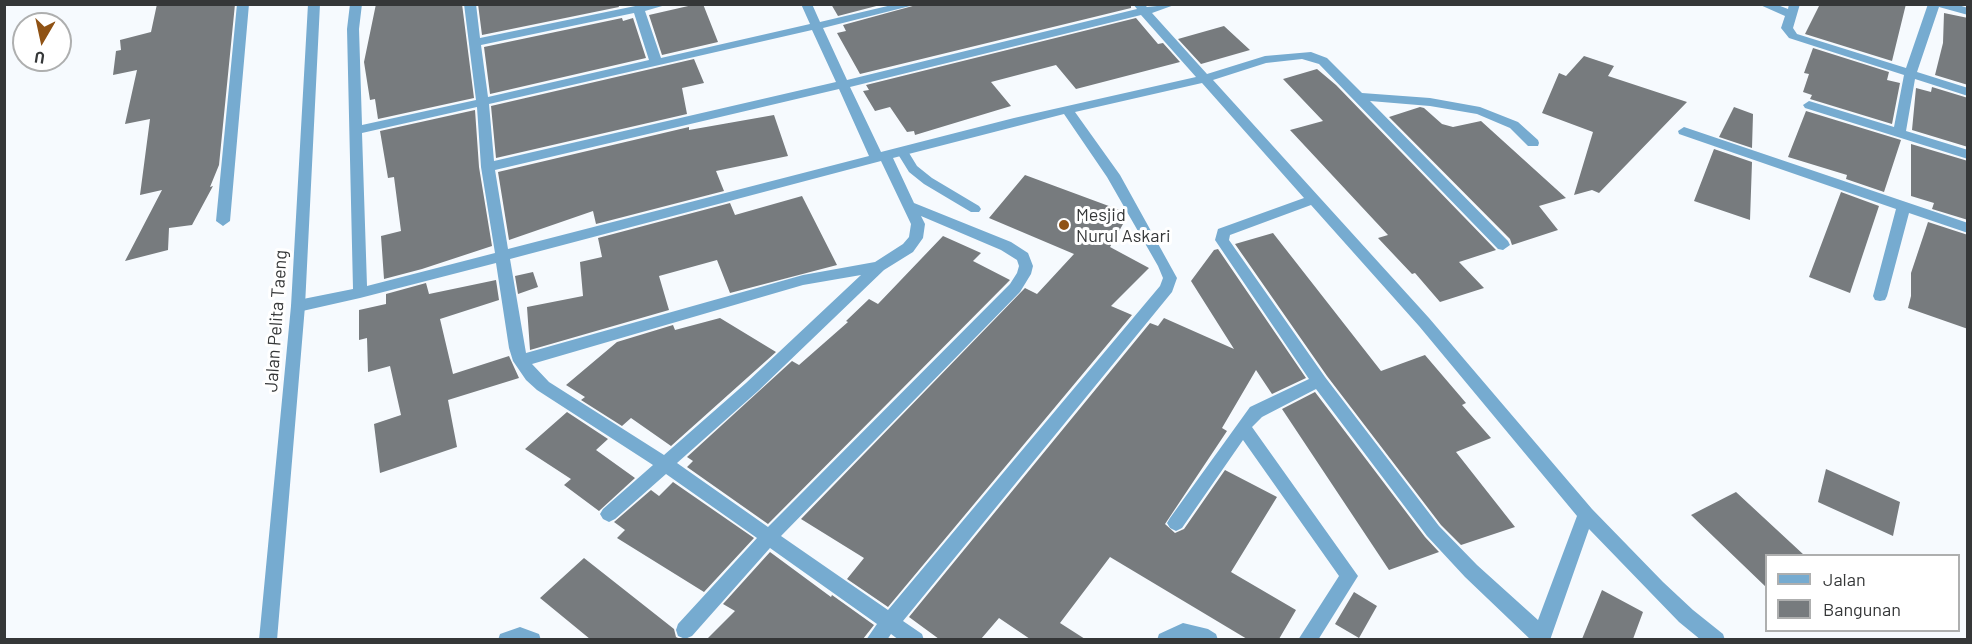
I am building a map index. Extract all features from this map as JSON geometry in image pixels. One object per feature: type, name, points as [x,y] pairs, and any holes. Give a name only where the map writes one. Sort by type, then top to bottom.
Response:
[{"type":"street","points":[[223,221],[243,4]]},
{"type":"street","name":"Jalan Pelita Taeng","points":[[268,639],[298,306],[314,4]]},
{"type":"street","points":[[356,4],[353,29],[360,293]]},
{"type":"street","points":[[470,4],[488,166],[521,361],[543,386],[665,464],[915,639]]},
{"type":"street","points":[[475,43],[664,4]]},
{"type":"street","points":[[609,514],[752,387],[879,266],[908,248],[916,238],[918,224],[910,206],[881,157],[806,4]]},
{"type":"street","points":[[355,131],[913,4]]},
{"type":"street","points":[[488,166],[844,84],[1141,8],[1172,4]]},
{"type":"street","points":[[1763,4],[1793,9],[1787,28],[1793,36],[1968,92]]},
{"type":"street","points":[[1899,133],[1910,75],[1934,4]]},
{"type":"street","points":[[1941,4],[1968,12]]},
{"type":"street","points":[[1141,8],[1424,322],[1586,514],[1686,616],[1716,639]]},
{"type":"street","points":[[639,10],[656,62]]},
{"type":"street","points":[[298,306],[360,293],[1014,122],[1206,78],[1265,60],[1311,56],[1335,72],[1503,244]]},
{"type":"street","points":[[1358,96],[1430,102],[1480,111],[1514,125],[1533,143]]},
{"type":"street","points":[[1809,105],[1968,155]]},
{"type":"street","points":[[875,639],[1167,288],[1170,278],[1165,266],[1113,176],[1068,111]]},
{"type":"street","points":[[1684,131],[1813,177],[1968,228]]},
{"type":"street","points":[[1314,199],[1222,232],[1221,236],[1319,381],[1433,531],[1471,571],[1541,637],[1586,514]]},
{"type":"street","points":[[685,630],[768,538],[1014,288],[1024,274],[1026,266],[1023,257],[1006,246],[910,206]]},
{"type":"street","points":[[1880,296],[1904,206]]},
{"type":"street","points":[[521,361],[803,280],[879,266]]},
{"type":"street","points":[[1176,523],[1256,412],[1319,381]]},
{"type":"street","points":[[1244,427],[1349,576],[1307,639]]},
{"type":"street","points":[[1166,639],[1183,632],[1209,639]]},
{"type":"street","points":[[507,639],[520,636],[532,639]]},
{"type":"lane","points":[[902,151],[913,169],[928,181],[975,209]]},
{"type":"building","points":[[157,4],[235,4],[219,165],[210,187],[213,186],[192,225],[169,228],[168,250],[125,261],[162,190],[140,195],[150,119],[125,124],[137,70],[113,75],[116,51],[121,50],[120,40],[151,32]]},
{"type":"building","points":[[376,4],[462,4],[474,98],[378,119],[375,99],[370,100],[364,62]]},
{"type":"building","points":[[478,4],[618,4],[619,7],[482,35]]},
{"type":"building","points":[[703,4],[718,42],[662,55],[649,15]]},
{"type":"building","points":[[831,4],[884,4],[838,16]]},
{"type":"building","points":[[920,4],[1131,4],[1131,8],[860,74],[837,33],[846,31],[843,25]]},
{"type":"building","points":[[1820,4],[1906,4],[1892,61],[1805,34]]},
{"type":"building","points":[[1944,13],[1968,18],[1968,85],[1935,75],[1943,43]]},
{"type":"building","points":[[622,18],[623,21],[633,18],[646,58],[490,94],[484,47]]},
{"type":"building","points":[[1136,18],[1158,44],[1163,43],[1180,62],[1076,89],[1056,65],[991,82],[1011,106],[915,135],[914,131],[907,132],[890,107],[875,111],[863,91],[869,90],[866,85]]},
{"type":"building","points":[[1224,26],[1250,50],[1201,64],[1178,39]]},
{"type":"building","points":[[1813,48],[1889,72],[1887,80],[1900,83],[1892,124],[1810,99],[1812,95],[1803,92],[1809,74],[1804,73]]},
{"type":"building","points":[[1584,56],[1614,66],[1608,76],[1687,102],[1599,193],[1592,190],[1574,195],[1593,132],[1542,113],[1559,73],[1566,76]]},
{"type":"building","points":[[694,59],[704,83],[682,88],[687,114],[496,158],[491,106]]},
{"type":"building","points":[[1317,69],[1336,85],[1496,250],[1459,262],[1484,288],[1440,302],[1415,273],[1412,274],[1378,238],[1388,235],[1290,130],[1323,121],[1283,79]]},
{"type":"building","points":[[1932,87],[1968,98],[1968,147],[1912,130],[1916,88],[1931,92]]},
{"type":"building","points":[[1420,107],[1442,124],[1453,127],[1481,121],[1566,198],[1539,206],[1558,230],[1512,245],[1510,239],[1389,117]]},
{"type":"building","points":[[1734,107],[1753,114],[1752,148],[1719,137]]},
{"type":"building","points":[[475,110],[479,167],[492,246],[384,279],[381,236],[401,231],[394,177],[388,178],[380,131]]},
{"type":"building","points":[[1806,111],[1901,140],[1884,192],[1846,179],[1847,175],[1788,157]]},
{"type":"building","points":[[774,115],[788,156],[716,171],[724,191],[596,224],[593,211],[509,240],[498,172],[689,127],[689,130]]},
{"type":"building","points":[[1911,144],[1968,161],[1968,220],[1932,209],[1934,203],[1911,196]]},
{"type":"building","points":[[1714,149],[1752,162],[1750,220],[1694,201]]},
{"type":"building","points":[[1025,175],[1125,212],[1127,217],[1110,247],[1149,268],[1111,306],[1132,315],[888,607],[847,579],[864,558],[801,519],[1025,288],[1037,294],[1074,254],[989,218]]},
{"type":"building","points":[[1841,192],[1879,206],[1850,293],[1809,277]]},
{"type":"building","points":[[802,196],[837,265],[730,293],[717,260],[659,276],[669,310],[530,350],[527,307],[583,296],[580,262],[602,257],[598,238],[730,203],[735,215]]},
{"type":"building","points":[[1928,222],[1968,235],[1968,329],[1908,308],[1911,296],[1911,273]]},
{"type":"building","points":[[1273,233],[1381,371],[1425,355],[1466,403],[1462,405],[1491,438],[1456,452],[1515,527],[1461,545],[1441,525],[1327,376],[1235,244]]},
{"type":"building","points":[[943,236],[981,253],[973,261],[1010,280],[768,524],[687,467],[693,461],[687,457],[792,361],[799,365],[848,322],[846,321],[869,299],[878,304]]},
{"type":"building","points":[[1218,249],[1306,378],[1272,394],[1256,370],[1222,428],[1227,431],[1165,524],[1175,533],[1184,529],[1225,470],[1277,497],[1231,572],[1296,610],[1279,639],[1247,639],[1110,557],[1060,623],[1085,639],[1030,639],[999,618],[981,639],[939,639],[909,617],[1150,323],[1158,326],[1164,318],[1234,349],[1191,281],[1214,250]]},
{"type":"building","points":[[533,272],[538,287],[518,294],[515,276]]},
{"type":"building","points":[[496,280],[499,300],[440,319],[453,374],[509,356],[519,378],[448,400],[457,447],[380,473],[374,424],[401,415],[390,366],[368,372],[367,338],[359,340],[359,310],[386,304],[386,294],[426,283],[429,294]]},
{"type":"building","points":[[720,318],[776,352],[671,446],[631,418],[622,426],[581,400],[585,397],[566,385],[617,342],[673,325],[675,330]]},
{"type":"building","points":[[1315,392],[1425,537],[1439,552],[1389,570],[1282,409]]},
{"type":"building","points":[[567,412],[608,439],[596,450],[635,478],[599,511],[564,485],[571,479],[525,449]]},
{"type":"building","points":[[1826,469],[1900,502],[1893,536],[1818,502]]},
{"type":"building","points":[[673,482],[754,538],[704,592],[617,538],[625,530],[614,522],[651,490],[659,496]]},
{"type":"building","points":[[1736,492],[1803,554],[1765,554],[1765,586],[1691,515]]},
{"type":"building","points":[[770,552],[874,625],[863,639],[707,639],[735,611],[723,604]]},
{"type":"building","points":[[584,558],[674,629],[676,637],[680,639],[590,639],[540,598]]},
{"type":"building","points":[[1602,590],[1643,612],[1633,639],[1582,639]]},
{"type":"building","points":[[1354,592],[1377,606],[1359,638],[1335,624]]},
{"type":"place","name":"Mesjid Nurul Askari","points":[[1064,225]]}]
